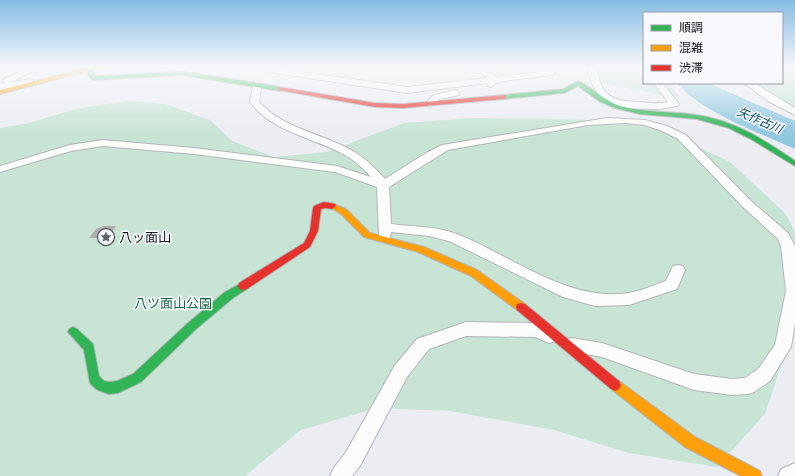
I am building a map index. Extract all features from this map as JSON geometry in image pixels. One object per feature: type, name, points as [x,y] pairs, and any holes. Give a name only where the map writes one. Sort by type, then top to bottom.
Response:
[{"type":"street","points":[[0,92],[11,89]]},
{"type":"street","points":[[256,89],[254,102],[289,128],[350,153],[372,169],[383,186],[385,233]]},
{"type":"street","points":[[277,89],[375,105],[403,106],[541,94],[573,89]]},
{"type":"street","points":[[402,89],[414,89]]},
{"type":"street","points":[[430,104],[433,99],[442,95],[482,89]]},
{"type":"street","points":[[576,89],[590,91],[627,109],[689,115],[720,122],[748,134],[795,164]]},
{"type":"street","points":[[599,89],[606,98],[619,105],[660,106],[674,104],[663,89]]},
{"type":"street","points":[[758,89],[795,112]]},
{"type":"street","points":[[340,476],[353,459],[401,371],[423,344],[451,332],[504,328],[536,330],[566,345],[602,350],[694,382],[732,387],[748,386],[764,375],[783,347],[793,291],[788,246],[783,236],[748,205],[682,137],[672,131],[633,121],[615,119],[580,122],[530,134],[446,147],[434,152],[412,169],[383,186]]},
{"type":"street","points":[[0,168],[70,148],[103,143],[194,150],[337,169],[383,186]]},
{"type":"street","points":[[73,332],[89,345],[93,353],[92,366],[94,379],[100,385],[108,388],[118,387],[137,378],[147,371],[192,326],[229,295],[307,245],[314,231],[316,211],[320,206],[329,205],[344,212],[367,235],[411,231],[429,232],[452,237],[568,293],[596,300],[629,299],[672,285],[678,270]]},
{"type":"street","points":[[385,233],[474,272],[532,316],[667,426],[690,442],[755,476]]},
{"type":"street","points":[[788,476],[795,473]]},
{"type":"green space","points":[[634,89],[673,89],[681,98]]},
{"type":"green space","points":[[750,89],[795,89],[795,116]]},
{"type":"green space","name":"八ツ面山公園","points":[[127,101],[165,104],[210,120],[232,141],[274,157],[327,152],[404,123],[471,118],[600,120],[654,126],[730,162],[785,213],[795,232],[795,297],[780,313],[790,339],[765,414],[717,467],[629,453],[554,430],[450,411],[377,408],[301,430],[245,476],[0,476],[0,128],[29,123],[75,109]]},
{"type":"water","name":"矢作古川","points":[[683,89],[722,89],[795,121],[795,149],[732,121],[688,94]]},
{"type":"building","points":[[104,226],[116,226],[110,235],[102,238],[89,238],[96,229]]},
{"type":"traffic: fast","points":[[504,97],[564,91],[567,89]]},
{"type":"traffic: fast","points":[[587,89],[612,105],[628,110],[685,115],[708,119],[732,126],[754,137],[795,164]]},
{"type":"traffic: fast","points":[[73,332],[89,348],[94,379],[100,385],[109,388],[118,387],[137,378],[192,326],[229,295],[243,286]]},
{"type":"traffic: slow","points":[[0,92],[11,89]]},
{"type":"traffic: slow","points":[[332,206],[344,212],[367,235],[421,249],[474,273],[521,307]]},
{"type":"traffic: slow","points":[[615,385],[690,442],[755,476]]},
{"type":"traffic: jam","points":[[281,89],[375,105],[403,106],[504,97]]},
{"type":"traffic: jam","points":[[243,286],[307,245],[314,231],[317,208],[324,205],[332,206]]},
{"type":"traffic: jam","points":[[521,307],[615,385]]},
{"type":"place","name":"八ッ面山","points":[[106,237]]}]
